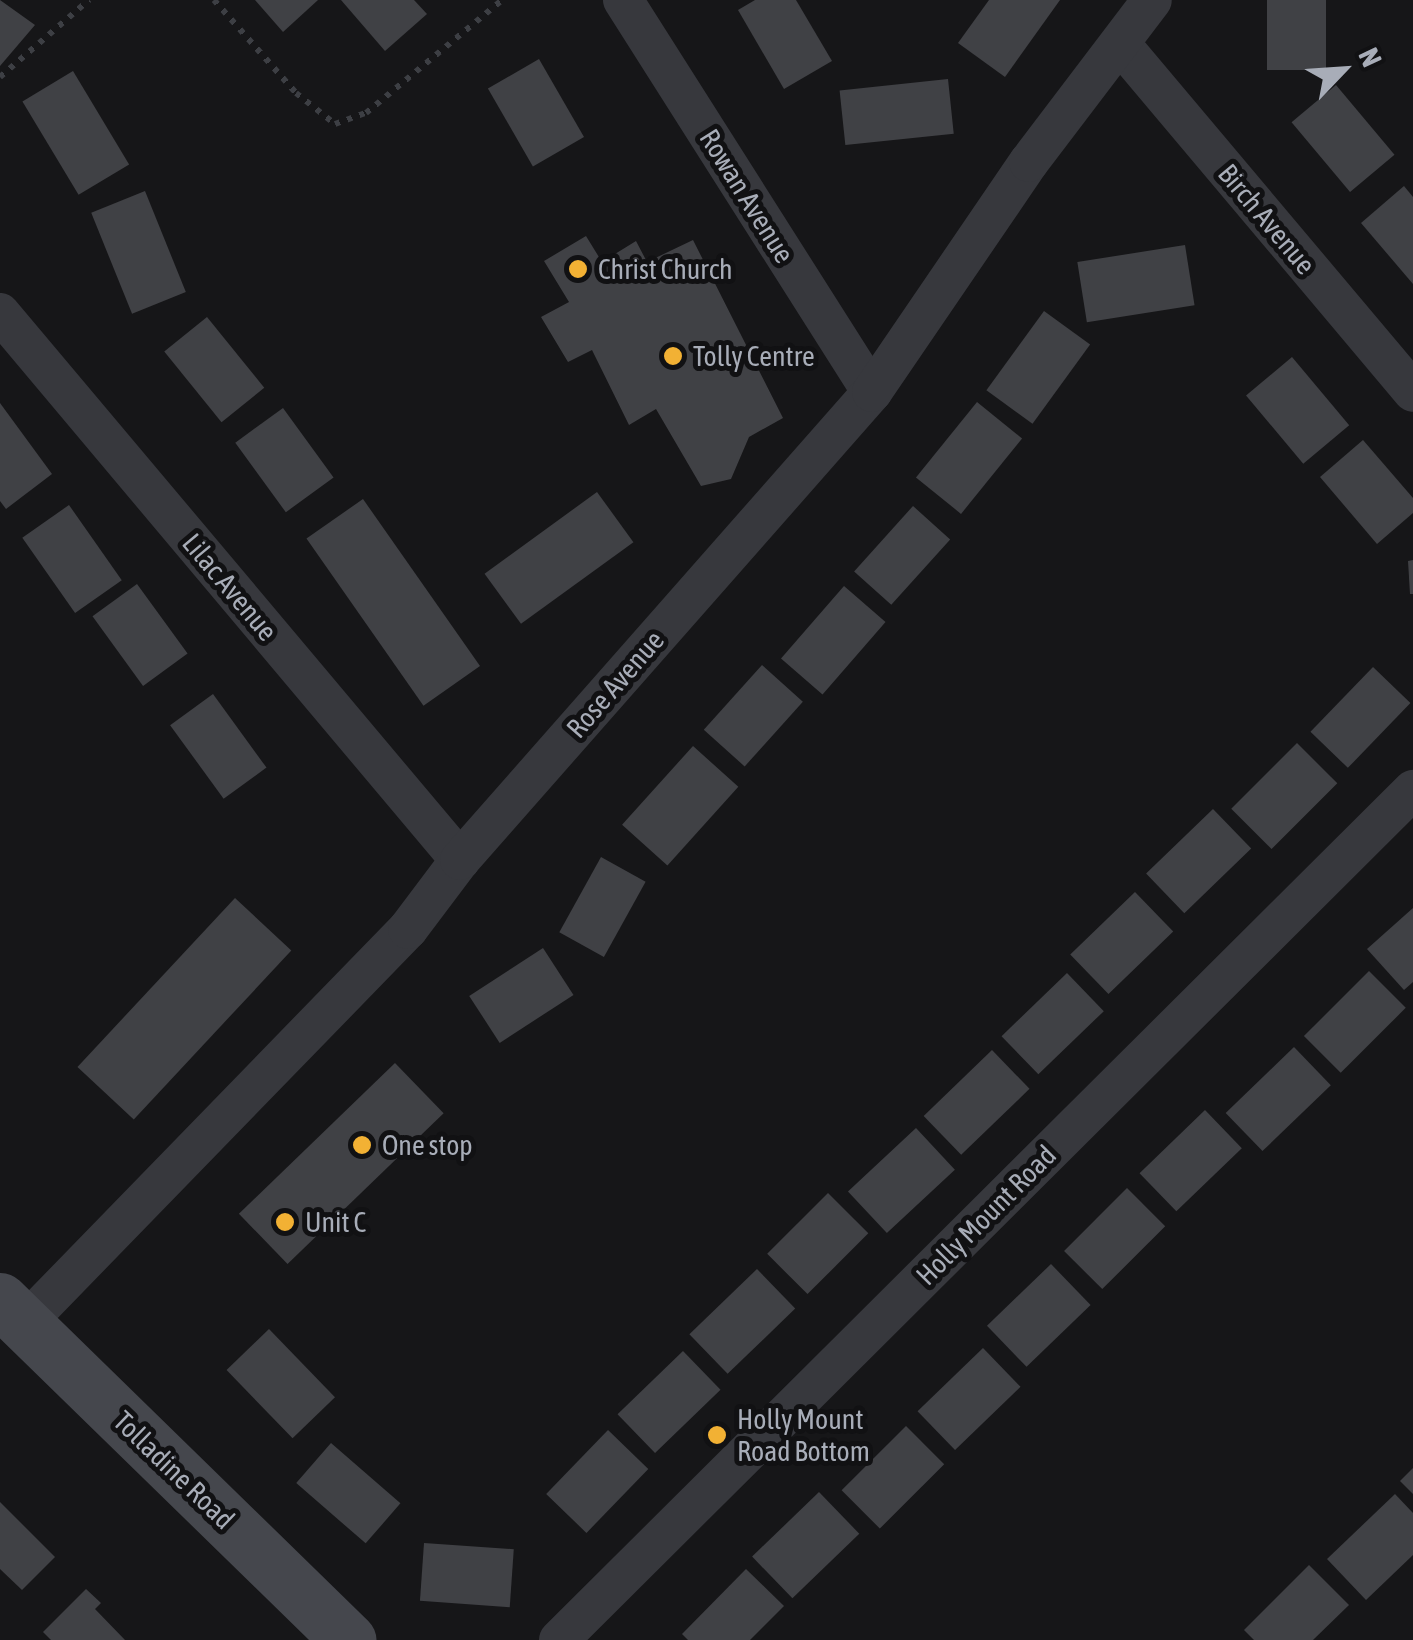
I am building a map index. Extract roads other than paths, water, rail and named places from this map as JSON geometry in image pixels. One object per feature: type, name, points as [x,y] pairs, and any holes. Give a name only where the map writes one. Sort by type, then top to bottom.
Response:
[{"type":"main road","name":"Tolladine Road","points":[[12,1312],[348,1640]]},
{"type":"street","name":"Rowan Avenue","points":[[623,0],[872,392]]},
{"type":"street","name":"Rose Avenue","points":[[12,1312],[408,929],[460,860],[872,392],[1029,162],[1122,46],[1152,0]]},
{"type":"street","name":"Birch Avenue","points":[[1122,46],[1413,392]]},
{"type":"street","name":"Lilac Avenue","points":[[0,314],[460,860]]},
{"type":"street","name":"Holly Mount Road","points":[[559,1640],[1413,790]]},
{"type":"place","name":"Christ Church","points":[[578,269]]},
{"type":"place","name":"Tolly Centre","points":[[673,356]]},
{"type":"place","name":"One stop","points":[[362,1145]]},
{"type":"place","name":"Unit C","points":[[285,1222]]},
{"type":"place","name":"Holly Mount Road Bottom","points":[[717,1435]]}]
